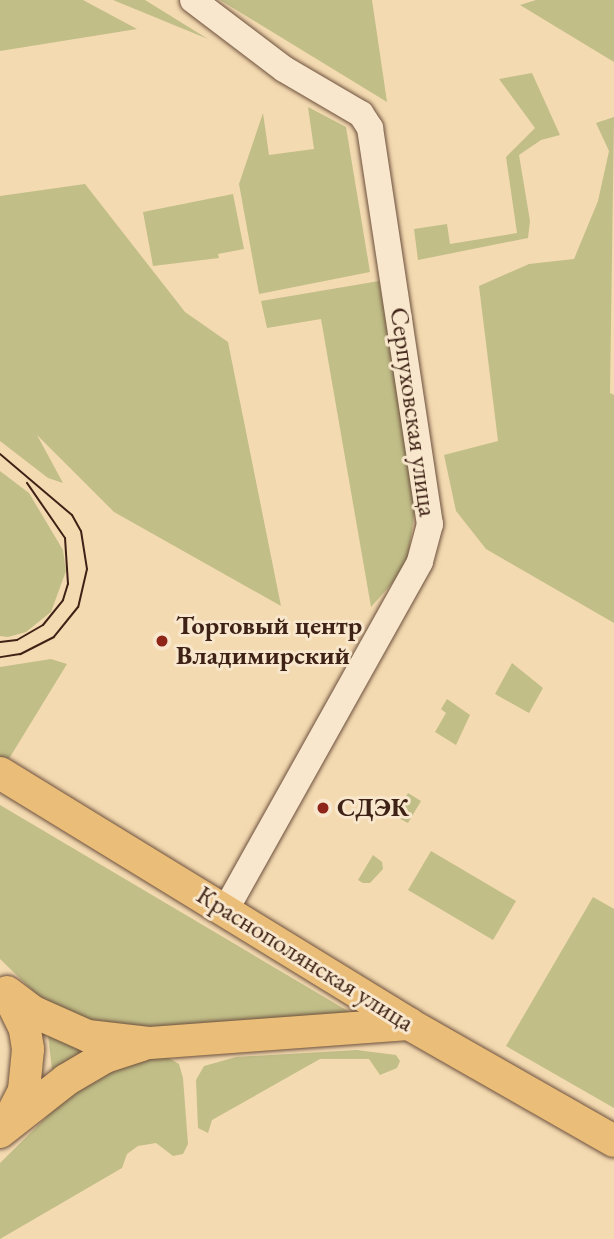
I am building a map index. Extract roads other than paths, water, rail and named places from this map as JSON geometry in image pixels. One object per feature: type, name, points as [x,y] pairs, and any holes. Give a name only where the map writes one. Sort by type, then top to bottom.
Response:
[{"type":"main road","name":"Краснополянская улица","points":[[0,773],[226,909],[409,1024],[614,1140]]},
{"type":"main road","points":[[4,988],[34,1012],[88,1036],[149,1043],[409,1024]]},
{"type":"main road","points":[[2,1129],[24,1090],[28,1049],[21,1019],[4,988]]},
{"type":"main road","points":[[2,1129],[66,1080],[105,1058],[149,1043]]},
{"type":"street","name":"Серпуховская улица","points":[[193,0],[284,69],[361,114],[370,128],[430,524],[420,562],[226,909]]},
{"type":"tram line","points":[[0,454],[72,515],[81,531],[87,569],[78,607],[54,637],[20,654],[0,657]]},
{"type":"tram line","points":[[0,642],[17,640],[43,625],[63,600],[68,584],[65,538],[27,483]]},
{"type":"place","name":"Торговый центр Владимирский","points":[[162,641]]},
{"type":"place","name":"СДЭК","points":[[323,808]]}]
